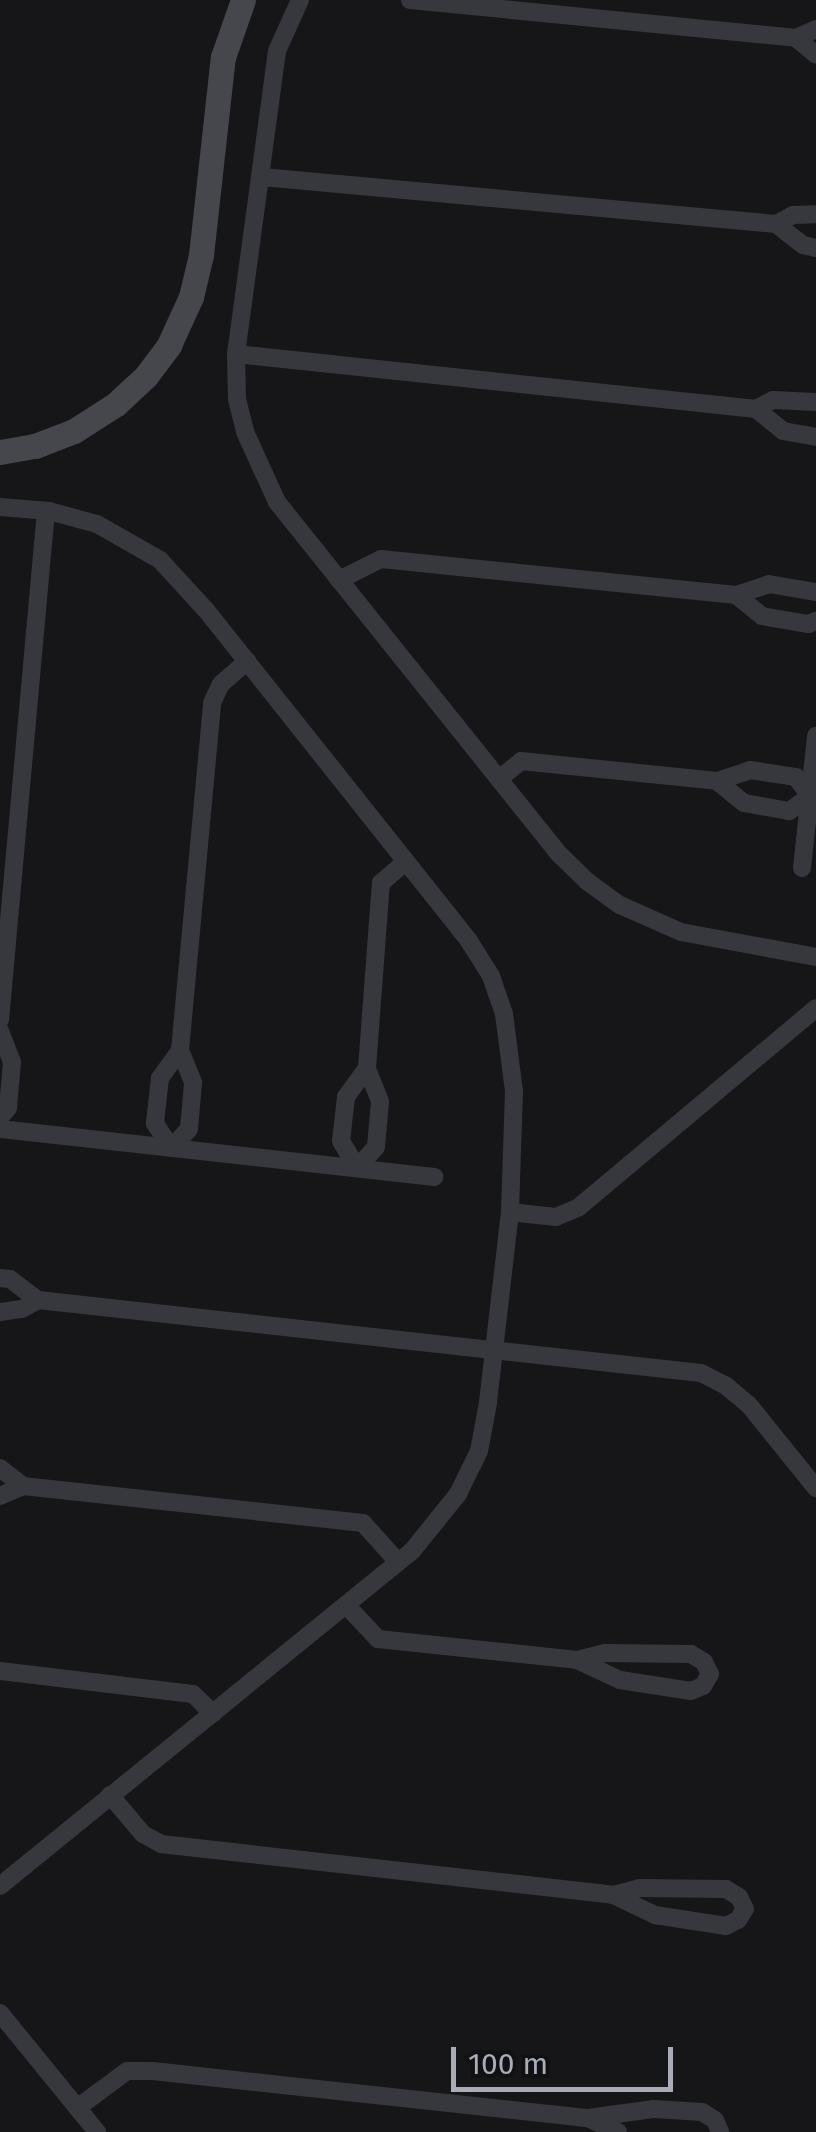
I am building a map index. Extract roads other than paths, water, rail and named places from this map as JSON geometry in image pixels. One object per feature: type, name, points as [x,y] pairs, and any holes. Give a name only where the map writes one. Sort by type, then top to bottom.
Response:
[{"type":"main road","points":[[0,452],[35,446],[74,431],[116,404],[146,376],[169,345],[190,297],[201,255],[223,57],[243,0]]},
{"type":"street","points":[[300,0],[277,51],[236,354],[237,400],[256,462],[277,502],[557,852],[620,905],[681,932],[816,957]]},
{"type":"street","points":[[410,0],[796,38],[816,29]]},
{"type":"street","points":[[796,38],[816,55]]},
{"type":"street","points":[[262,177],[776,224],[803,245],[816,248]]},
{"type":"street","points":[[776,224],[794,214],[816,214]]},
{"type":"street","points":[[236,354],[756,409],[783,431],[816,437]]},
{"type":"street","points":[[756,409],[773,400],[816,402]]},
{"type":"street","points":[[0,507],[46,510],[97,524],[160,560],[247,660],[469,940],[490,976],[504,1014],[514,1091],[510,1212],[493,1347],[478,1450],[458,1494],[436,1526],[398,1562],[0,1886]]},
{"type":"street","points":[[0,1020],[46,510]]},
{"type":"street","points":[[339,580],[368,561],[381,558],[736,594],[769,584],[816,592]]},
{"type":"street","points":[[736,594],[762,616],[808,624],[816,621]]},
{"type":"street","points":[[171,1148],[190,1129],[193,1082],[180,1050],[212,703],[221,684],[247,660]]},
{"type":"street","points":[[802,868],[816,736]]},
{"type":"street","points":[[498,779],[520,761],[717,781],[750,770],[796,777],[810,796]]},
{"type":"street","points":[[717,781],[744,803],[774,808],[789,810],[810,796]]},
{"type":"street","points":[[357,1168],[376,1147],[380,1101],[367,1068],[381,883],[406,861]]},
{"type":"street","points":[[510,1212],[556,1217],[579,1206],[816,1008]]},
{"type":"street","points":[[0,1031],[12,1062],[8,1108],[0,1117]]},
{"type":"street","points":[[171,1148],[155,1123],[160,1078],[180,1050]]},
{"type":"street","points":[[357,1168],[341,1141],[346,1096],[367,1068]]},
{"type":"street","points":[[0,1129],[434,1177]]},
{"type":"street","points":[[0,1278],[10,1279],[38,1300],[493,1347],[701,1373],[725,1385],[749,1405],[816,1488]]},
{"type":"street","points":[[0,1312],[22,1309],[38,1300]]},
{"type":"street","points":[[0,1468],[23,1486]]},
{"type":"street","points":[[0,1496],[23,1486],[363,1523],[398,1562]]},
{"type":"street","points":[[346,1605],[378,1639],[577,1660],[644,1651],[691,1654],[704,1662],[710,1674],[703,1686],[691,1691],[620,1680],[577,1660]]},
{"type":"street","points":[[0,1671],[193,1694],[213,1713]]},
{"type":"street","points":[[110,1796],[144,1834],[161,1844],[612,1895],[655,1915],[726,1926],[738,1920],[745,1909],[740,1897],[726,1888],[640,1888],[612,1895]]},
{"type":"street","points":[[0,2013],[97,2132]]},
{"type":"street","points":[[77,2108],[127,2071],[153,2071],[588,2118],[654,2108],[702,2112],[715,2120],[720,2132]]},
{"type":"street","points":[[588,2118],[618,2132]]}]
